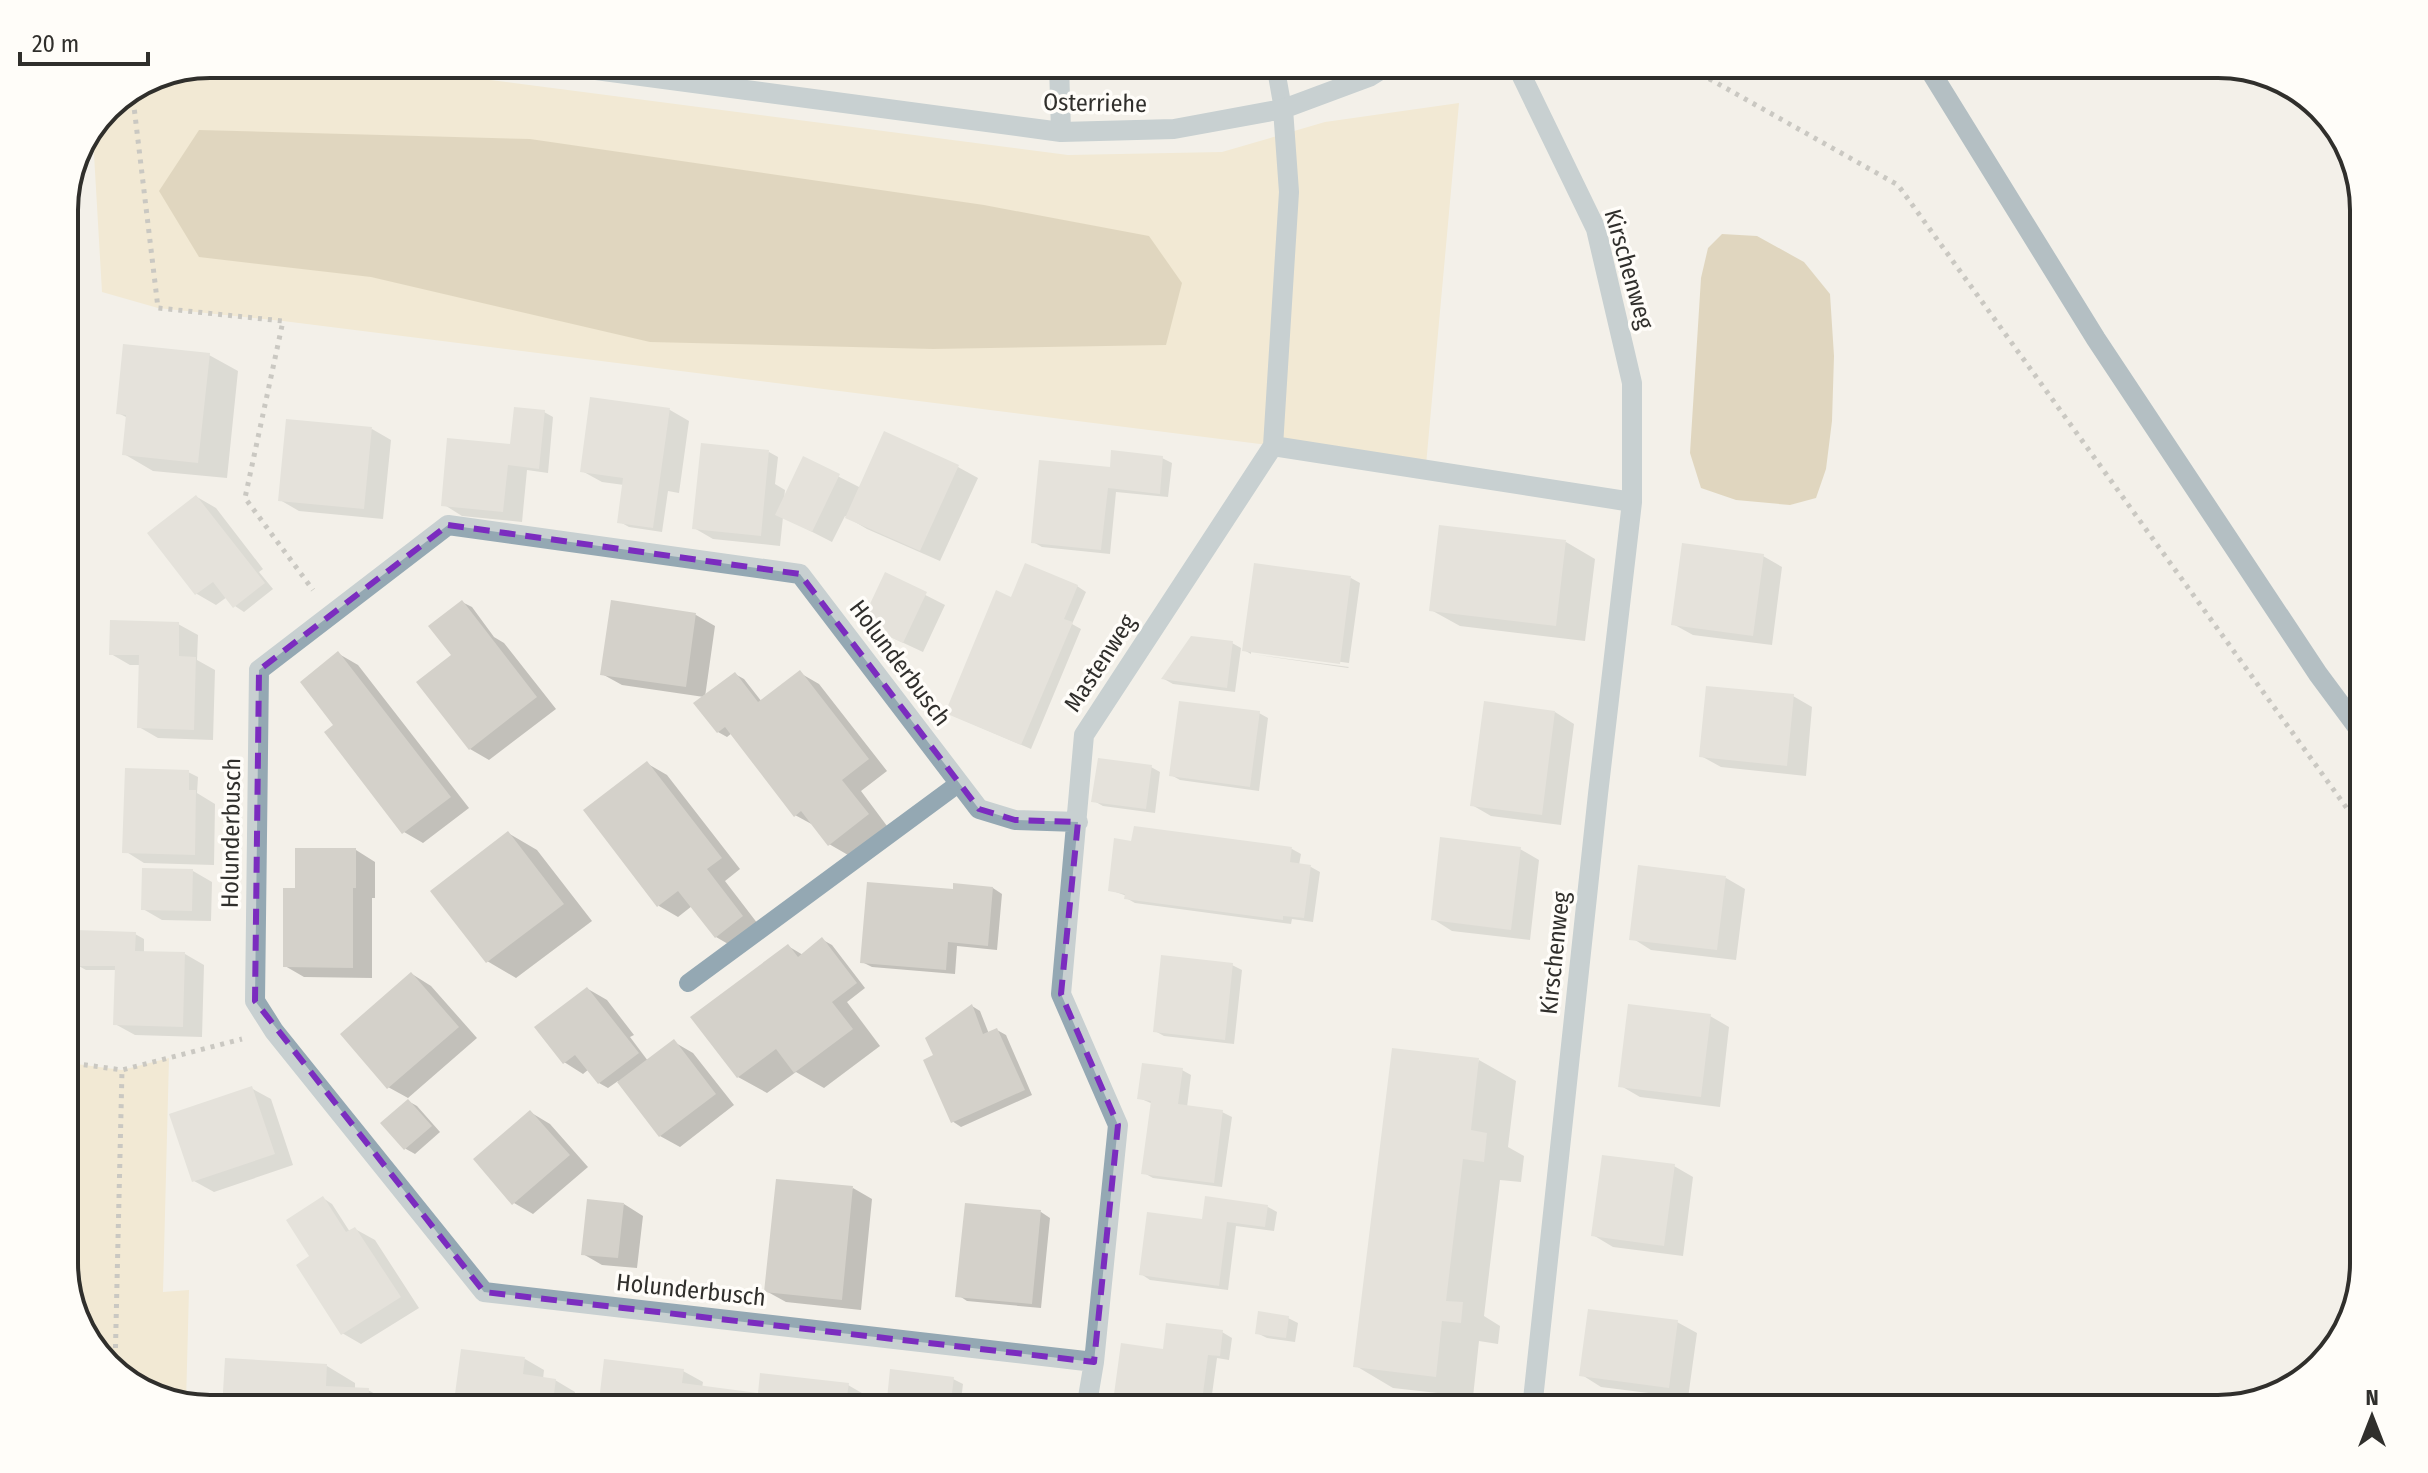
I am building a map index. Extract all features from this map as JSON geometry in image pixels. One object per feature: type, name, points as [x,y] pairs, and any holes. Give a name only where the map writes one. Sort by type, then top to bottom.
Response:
[{"type":"main road","points":[[1935,78],[2096,339],[2318,674],[2350,717]]},
{"type":"street","name":"Osterriehe","points":[[656,78],[1061,132],[1174,129],[1283,109],[1366,78]]},
{"type":"street","points":[[1059,78],[1061,132]]},
{"type":"street","name":"Kirschenweg","points":[[1523,78],[1596,229],[1632,383],[1632,502],[1534,1395]]},
{"type":"street","name":"Mastenweg","points":[[1088,1395],[1118,1125],[1061,994],[1084,735],[1273,446],[1289,192],[1283,109]]},
{"type":"street","points":[[1273,446],[1632,502]]},
{"type":"street","name":"Holunderbusch","points":[[1078,822],[1015,820],[979,809],[800,574],[448,525],[259,670],[255,1001],[274,1031],[484,1292],[1094,1362]]},
{"type":"lane","points":[[1277,78],[1283,109]]},
{"type":"lane","points":[[688,983],[958,784]]},
{"type":"path","points":[[1708,78],[1898,185],[2350,813]]},
{"type":"path","points":[[134,103],[158,308],[283,321],[245,498],[330,614]]},
{"type":"path","points":[[78,1064],[122,1070],[274,1031]]},
{"type":"path","points":[[115,1354],[122,1070]]},
{"type":"highlighted area","points":[[448,525],[800,574],[979,809],[1015,820],[1078,822],[1061,994],[1118,1125],[1094,1362],[484,1292],[255,1001],[259,670]]},
{"type":"shaded area","points":[[210,78],[475,78],[1068,155],[1222,152],[1325,122],[1459,103],[1426,465],[283,321],[158,308],[102,292],[94,149],[117,117],[137,100],[159,88],[184,81]]},
{"type":"shaded area","points":[[199,130],[530,139],[984,205],[1149,236],[1182,283],[1166,345],[933,349],[650,342],[371,277],[199,257],[159,191]]},
{"type":"shaded area","points":[[1722,234],[1757,236],[1804,262],[1830,294],[1834,356],[1832,421],[1826,469],[1816,498],[1790,505],[1736,500],[1701,488],[1690,453],[1701,278],[1708,248]]},
{"type":"shaded area","points":[[169,1058],[163,1292],[189,1290],[186,1393],[159,1385],[130,1368],[117,1356],[96,1329],[81,1289],[78,1272],[78,1064],[122,1070]]},
{"type":"building","points":[[123,344],[210,353],[198,463],[122,455],[126,415],[116,414]]},
{"type":"building","points":[[590,397],[670,408],[653,528],[617,523],[623,478],[580,472]]},
{"type":"building","points":[[514,407],[545,410],[539,469],[508,465],[503,512],[441,506],[447,438],[510,444]]},
{"type":"building","points":[[286,419],[372,427],[364,509],[278,501]]},
{"type":"building","points":[[884,431],[959,465],[920,551],[845,518]]},
{"type":"building","points":[[701,443],[769,450],[761,536],[692,529]]},
{"type":"building","points":[[1111,450],[1163,456],[1160,494],[1108,488],[1101,550],[1031,543],[1039,460],[1110,467]]},
{"type":"building","points":[[803,456],[840,474],[812,532],[775,515]]},
{"type":"building","points":[[196,495],[265,583],[233,608],[213,582],[195,595],[147,533]]},
{"type":"building","points":[[1439,525],[1566,540],[1556,626],[1429,611]]},
{"type":"building","points":[[1682,543],[1764,554],[1753,636],[1671,625]]},
{"type":"building","points":[[1025,563],[1078,585],[1064,619],[1073,622],[1021,745],[945,713],[996,590],[1011,597]]},
{"type":"building","points":[[1254,563],[1351,576],[1340,664],[1242,651]]},
{"type":"building","points":[[885,572],[927,592],[903,643],[861,623]]},
{"type":"building","points":[[462,600],[537,697],[469,750],[416,682],[451,655],[428,626]]},
{"type":"building","points":[[611,600],[696,613],[686,687],[600,675]]},
{"type":"building","points":[[110,620],[179,622],[179,656],[196,657],[194,730],[137,728],[139,655],[109,655]]},
{"type":"building","points":[[1191,636],[1233,641],[1227,688],[1161,679]]},
{"type":"building","points":[[338,651],[451,797],[402,834],[324,732],[333,725],[300,682]]},
{"type":"building","points":[[800,670],[869,759],[842,780],[869,814],[828,846],[801,811],[794,817],[725,727],[717,733],[693,703],[735,672],[758,702]]},
{"type":"building","points":[[1706,686],[1794,694],[1787,766],[1699,757]]},
{"type":"building","points":[[1179,701],[1260,711],[1250,787],[1169,776]]},
{"type":"building","points":[[1484,701],[1555,711],[1542,815],[1470,806]]},
{"type":"building","points":[[1098,758],[1152,765],[1146,809],[1091,802]]},
{"type":"building","points":[[647,761],[722,858],[707,869],[743,916],[715,938],[678,891],[657,907],[583,810]]},
{"type":"building","points":[[125,768],[189,770],[189,790],[196,790],[195,855],[122,853]]},
{"type":"building","points":[[1134,826],[1292,847],[1290,862],[1311,865],[1304,918],[1283,916],[1283,920],[1124,899],[1125,894],[1108,891],[1114,838],[1131,841]]},
{"type":"building","points":[[508,831],[564,904],[486,963],[430,891]]},
{"type":"building","points":[[1440,837],[1521,847],[1511,930],[1431,920]]},
{"type":"building","points":[[295,848],[356,848],[353,968],[283,967],[283,888],[295,888]]},
{"type":"building","points":[[1638,865],[1726,876],[1717,950],[1629,940]]},
{"type":"building","points":[[142,868],[193,869],[192,911],[141,910]]},
{"type":"building","points":[[867,882],[953,889],[953,883],[993,887],[988,946],[948,942],[946,970],[860,963]]},
{"type":"building","points":[[78,930],[136,932],[135,951],[185,952],[183,1027],[113,1025],[115,966],[78,966]]},
{"type":"building","points":[[822,937],[857,983],[832,1002],[853,1029],[794,1073],[776,1049],[737,1078],[690,1017],[788,944],[798,957]]},
{"type":"building","points":[[1161,955],[1233,963],[1225,1040],[1153,1032]]},
{"type":"building","points":[[411,972],[459,1027],[387,1089],[340,1034]]},
{"type":"building","points":[[587,987],[639,1053],[598,1084],[575,1055],[563,1064],[534,1027]]},
{"type":"building","points":[[972,1004],[983,1034],[997,1028],[1025,1090],[951,1123],[923,1060],[933,1055],[925,1038]]},
{"type":"building","points":[[1628,1004],[1711,1014],[1701,1097],[1618,1087]]},
{"type":"building","points":[[674,1039],[716,1094],[659,1137],[617,1082]]},
{"type":"building","points":[[1392,1048],[1479,1058],[1471,1130],[1487,1133],[1484,1162],[1463,1159],[1446,1301],[1463,1302],[1461,1323],[1442,1321],[1436,1377],[1353,1367]]},
{"type":"building","points":[[1142,1063],[1183,1068],[1178,1104],[1223,1110],[1214,1183],[1141,1174],[1151,1101],[1137,1099]]},
{"type":"building","points":[[252,1086],[275,1154],[192,1182],[169,1114]]},
{"type":"building","points":[[408,1099],[432,1126],[404,1150],[380,1123]]},
{"type":"building","points":[[530,1110],[570,1155],[512,1205],[473,1159]]},
{"type":"building","points":[[1602,1155],[1675,1164],[1664,1246],[1591,1236]]},
{"type":"building","points":[[776,1179],[853,1186],[842,1300],[764,1292]]},
{"type":"building","points":[[323,1196],[346,1232],[355,1227],[401,1297],[341,1335],[296,1265],[309,1256],[286,1220]]},
{"type":"building","points":[[1205,1196],[1268,1205],[1265,1227],[1227,1222],[1219,1286],[1139,1275],[1147,1212],[1202,1219]]},
{"type":"building","points":[[587,1199],[624,1203],[618,1258],[581,1255]]},
{"type":"building","points":[[965,1203],[1041,1210],[1032,1304],[955,1297]]},
{"type":"building","points":[[1588,1309],[1678,1320],[1669,1388],[1579,1376]]},
{"type":"building","points":[[1258,1311],[1289,1316],[1286,1338],[1255,1334]]},
{"type":"building","points":[[1166,1323],[1223,1330],[1220,1356],[1208,1355],[1203,1395],[1114,1395],[1121,1343],[1163,1349]]},
{"type":"building","points":[[461,1349],[525,1357],[523,1374],[556,1379],[554,1395],[455,1395]]},
{"type":"building","points":[[225,1358],[327,1364],[326,1386],[369,1388],[369,1395],[223,1395]]},
{"type":"building","points":[[604,1359],[684,1369],[682,1383],[758,1393],[760,1373],[849,1383],[847,1395],[600,1395]]},
{"type":"building","points":[[890,1369],[954,1377],[952,1395],[887,1395]]}]
